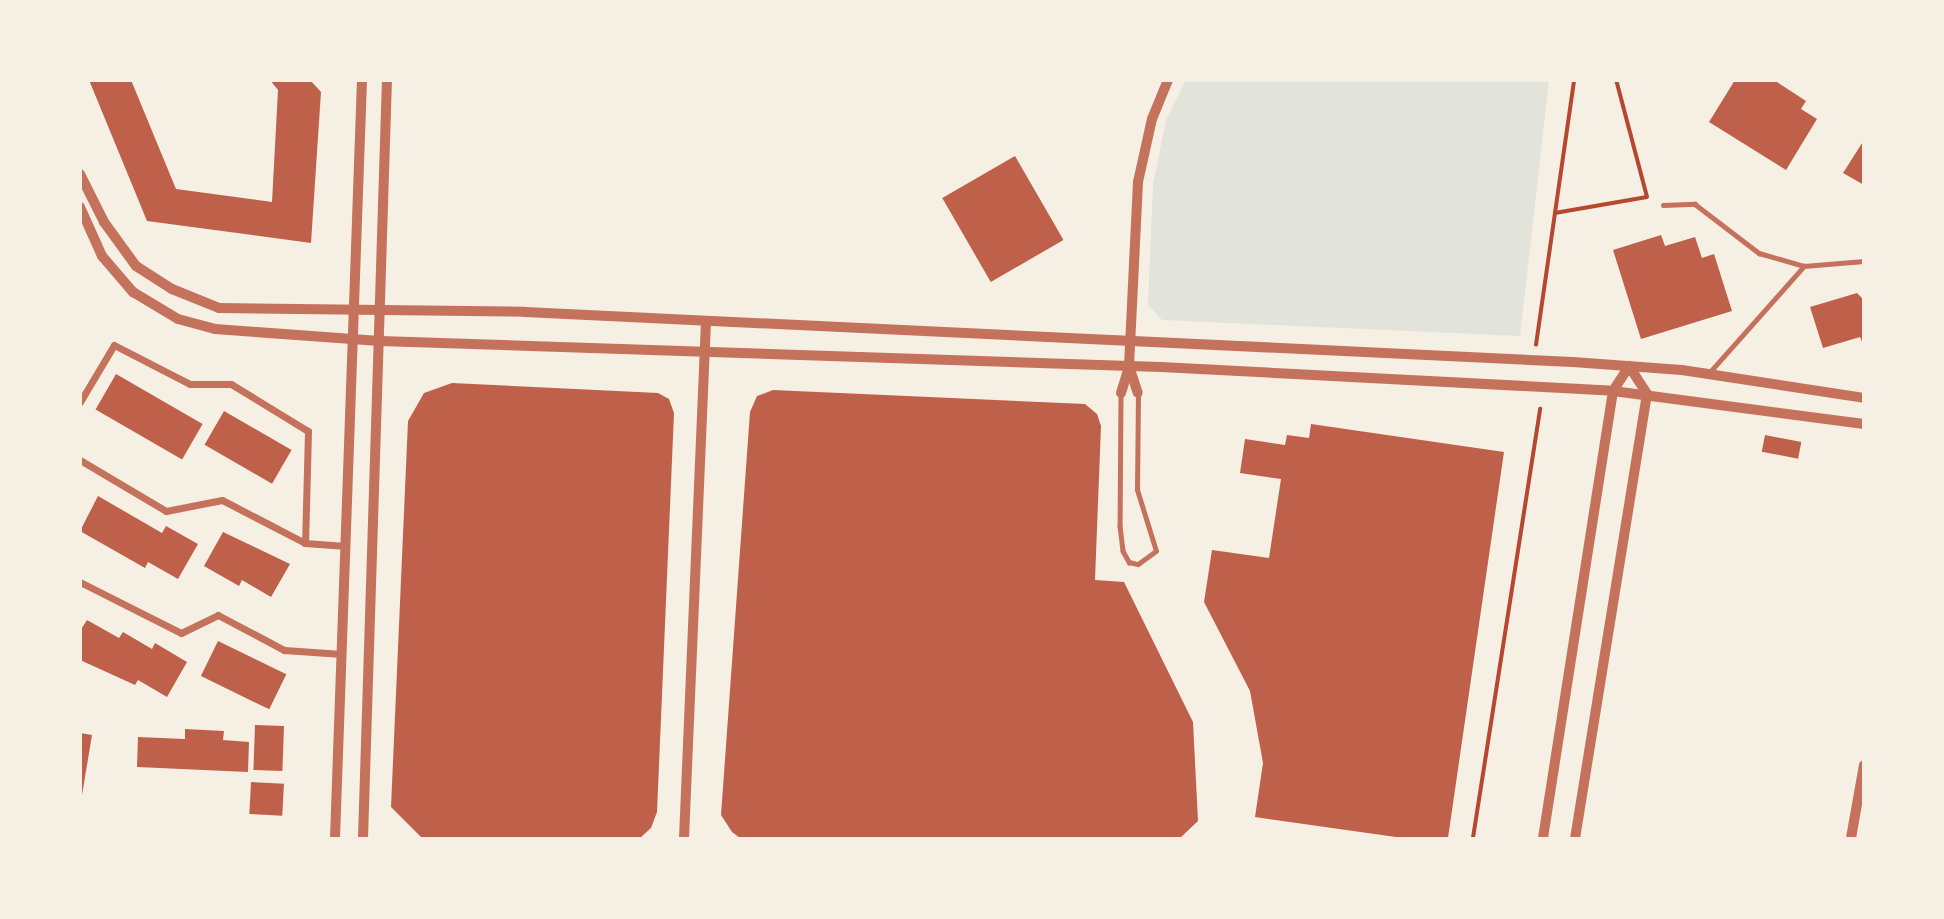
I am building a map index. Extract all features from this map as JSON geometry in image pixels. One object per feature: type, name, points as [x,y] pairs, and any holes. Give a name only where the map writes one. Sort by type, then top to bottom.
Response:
[{"type":"street","points":[[335,838],[362,80]]},
{"type":"street","points":[[363,838],[387,80]]},
{"type":"street","points":[[1121,393],[1129,366],[1138,182],[1152,119],[1168,80]]},
{"type":"street","points":[[80,174],[120,249],[172,289],[219,308],[706,320],[1629,366],[1709,374],[1864,398]]},
{"type":"street","points":[[80,207],[102,256],[116,276],[153,307],[215,328],[380,341],[1129,366],[1613,391],[1864,424]]},
{"type":"street","points":[[684,838],[706,320]]},
{"type":"street","points":[[80,402],[114,345],[190,384],[231,384],[308,431],[305,543]]},
{"type":"street","points":[[1129,366],[1138,393]]},
{"type":"street","points":[[1543,838],[1613,391],[1629,366]]},
{"type":"street","points":[[1575,838],[1647,394],[1629,366]]},
{"type":"street","points":[[80,460],[166,511],[222,500],[305,543],[346,546]]},
{"type":"street","points":[[80,582],[181,633],[218,615],[284,650],[342,653]]},
{"type":"street","points":[[1851,838],[1864,765]]},
{"type":"lane","points":[[1663,205],[1695,204],[1759,253],[1804,266],[1864,261]]},
{"type":"lane","points":[[1709,374],[1804,266]]},
{"type":"lane","points":[[1121,393],[1120,526],[1123,551],[1129,562],[1138,564],[1156,551],[1136,490],[1138,393]]},
{"type":"path","points":[[1536,345],[1574,80]]},
{"type":"path","points":[[1555,213],[1647,197],[1616,80]]},
{"type":"path","points":[[1473,838],[1540,409]]},
{"type":"shaded area","points":[[1186,80],[1549,81],[1520,336],[1162,320],[1148,305],[1153,184],[1166,120]]},
{"type":"building","points":[[89,80],[131,80],[176,189],[272,202],[278,90],[270,80],[310,80],[321,92],[311,243],[147,221]]},
{"type":"building","points":[[1735,80],[1774,80],[1806,101],[1801,109],[1817,119],[1786,170],[1709,122]]},
{"type":"building","points":[[1864,140],[1864,185],[1843,173]]},
{"type":"building","points":[[1015,156],[1064,240],[991,282],[942,198]]},
{"type":"building","points":[[1661,235],[1665,246],[1695,237],[1702,258],[1714,254],[1732,311],[1641,339],[1613,250]]},
{"type":"building","points":[[1857,293],[1864,300],[1864,346],[1860,337],[1823,348],[1810,307]]},
{"type":"building","points":[[116,374],[203,424],[182,460],[96,410]]},
{"type":"building","points":[[452,383],[658,393],[669,399],[674,413],[657,812],[651,828],[640,838],[422,838],[391,807],[408,421],[424,393]]},
{"type":"building","points":[[773,390],[1085,404],[1097,414],[1101,426],[1095,580],[1124,582],[1193,722],[1198,821],[1180,838],[740,838],[732,832],[721,815],[750,412],[757,396]]},
{"type":"building","points":[[224,411],[292,450],[272,484],[204,445]]},
{"type":"building","points":[[1311,424],[1504,452],[1448,838],[1403,838],[1255,817],[1263,763],[1250,691],[1204,602],[1212,550],[1269,558],[1281,479],[1240,473],[1245,439],[1285,445],[1287,435],[1309,438]]},
{"type":"building","points":[[1765,435],[1801,442],[1798,459],[1762,452]]},
{"type":"building","points":[[98,496],[162,533],[166,526],[198,544],[178,579],[148,562],[145,568],[80,531]]},
{"type":"building","points":[[223,532],[290,564],[271,597],[242,580],[239,586],[204,566]]},
{"type":"building","points":[[87,620],[119,638],[123,632],[152,649],[155,643],[187,662],[167,697],[138,680],[135,685],[80,660],[80,631]]},
{"type":"building","points":[[218,641],[286,674],[269,709],[201,676]]},
{"type":"building","points":[[255,725],[284,726],[282,771],[253,770]]},
{"type":"building","points":[[185,729],[224,731],[223,740],[249,742],[248,772],[137,767],[138,737],[185,739]]},
{"type":"building","points":[[80,733],[92,735],[82,795],[80,795]]},
{"type":"building","points":[[251,782],[284,784],[282,816],[249,814]]}]
